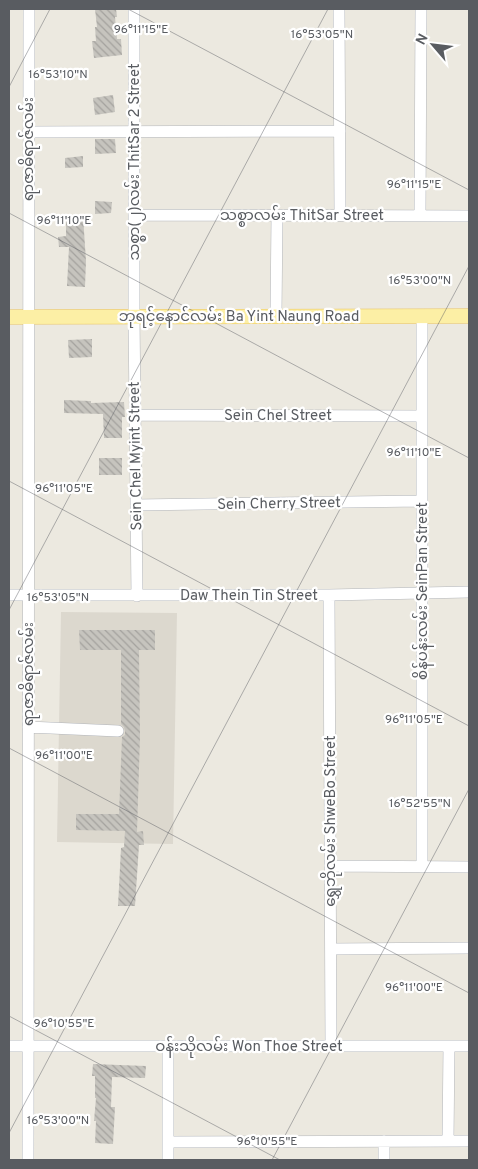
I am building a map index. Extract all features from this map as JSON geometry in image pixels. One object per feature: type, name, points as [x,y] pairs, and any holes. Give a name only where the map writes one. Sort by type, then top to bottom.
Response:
[{"type":"main road","name":"ဘုရင့်နောင်လမ်း Ba Yint Naung Road","points":[[9,317],[469,316]]},
{"type":"street","name":"ရာဇာဓိရာဇ်လမ်း","points":[[28,1160],[29,9]]},
{"type":"street","name":"သစ္စာ(၂)လမ်း ThitSar 2 Street","points":[[134,9],[134,316]]},
{"type":"street","points":[[339,9],[340,215]]},
{"type":"street","points":[[420,9],[420,215]]},
{"type":"street","points":[[28,132],[340,131]]},
{"type":"street","name":"သစ္စာလမ်း ThitSar Street","points":[[134,215],[469,216]]},
{"type":"street","points":[[276,316],[277,215]]},
{"type":"street","name":"Sein Chel Myint Street","points":[[134,316],[137,596]]},
{"type":"street","name":"စိန်ပန်းလမ်း SeinPan Street","points":[[422,316],[422,867]]},
{"type":"street","name":"Sein Chel Street","points":[[135,415],[422,416]]},
{"type":"street","name":"Sein Cherry Street","points":[[136,505],[422,502]]},
{"type":"street","name":"Daw Thein Tin Street","points":[[9,595],[330,595],[469,592]]},
{"type":"street","name":"ရွှေဘိုလမ်း ShweBo Street","points":[[330,595],[331,1046]]},
{"type":"street","points":[[28,727],[118,731]]},
{"type":"street","points":[[330,866],[469,867]]},
{"type":"street","points":[[331,949],[469,948]]},
{"type":"street","name":"ဝန်းသိုလမ်း Won Thoe Street","points":[[9,1046],[469,1046]]},
{"type":"street","points":[[168,1046],[168,1160]]},
{"type":"street","points":[[448,1141],[449,1046]]},
{"type":"street","points":[[384,1141],[384,1160]]},
{"type":"street","points":[[168,1142],[469,1141]]},
{"type":"shaded area","points":[[61,612],[177,613],[173,844],[57,842]]},
{"type":"building","points":[[95,9],[116,9],[117,39],[121,39],[122,55],[94,58],[92,41],[96,41],[95,27],[97,27]]},
{"type":"building","points":[[113,95],[115,112],[95,115],[93,98]]},
{"type":"building","points":[[95,139],[115,139],[116,153],[95,154]]},
{"type":"building","points":[[83,156],[83,167],[65,168],[65,158]]},
{"type":"building","points":[[95,201],[112,202],[111,213],[95,214]]},
{"type":"building","points":[[83,216],[86,261],[85,287],[67,286],[69,247],[59,247],[58,237],[66,236],[66,217]]},
{"type":"building","points":[[92,339],[92,357],[69,358],[68,340]]},
{"type":"building","points":[[64,400],[91,401],[91,403],[124,402],[125,417],[122,417],[122,438],[104,438],[103,414],[64,413]]},
{"type":"building","points":[[99,458],[122,458],[122,475],[99,475]]},
{"type":"building","points":[[79,630],[155,630],[155,650],[139,650],[140,737],[137,832],[143,831],[144,845],[139,845],[135,906],[118,906],[121,848],[124,847],[125,831],[76,830],[76,814],[119,814],[122,737],[125,735],[124,727],[121,724],[121,650],[80,650]]},
{"type":"building","points":[[93,1064],[146,1066],[145,1078],[112,1077],[111,1107],[115,1107],[113,1144],[95,1143],[96,1098],[95,1076],[92,1076]]}]
